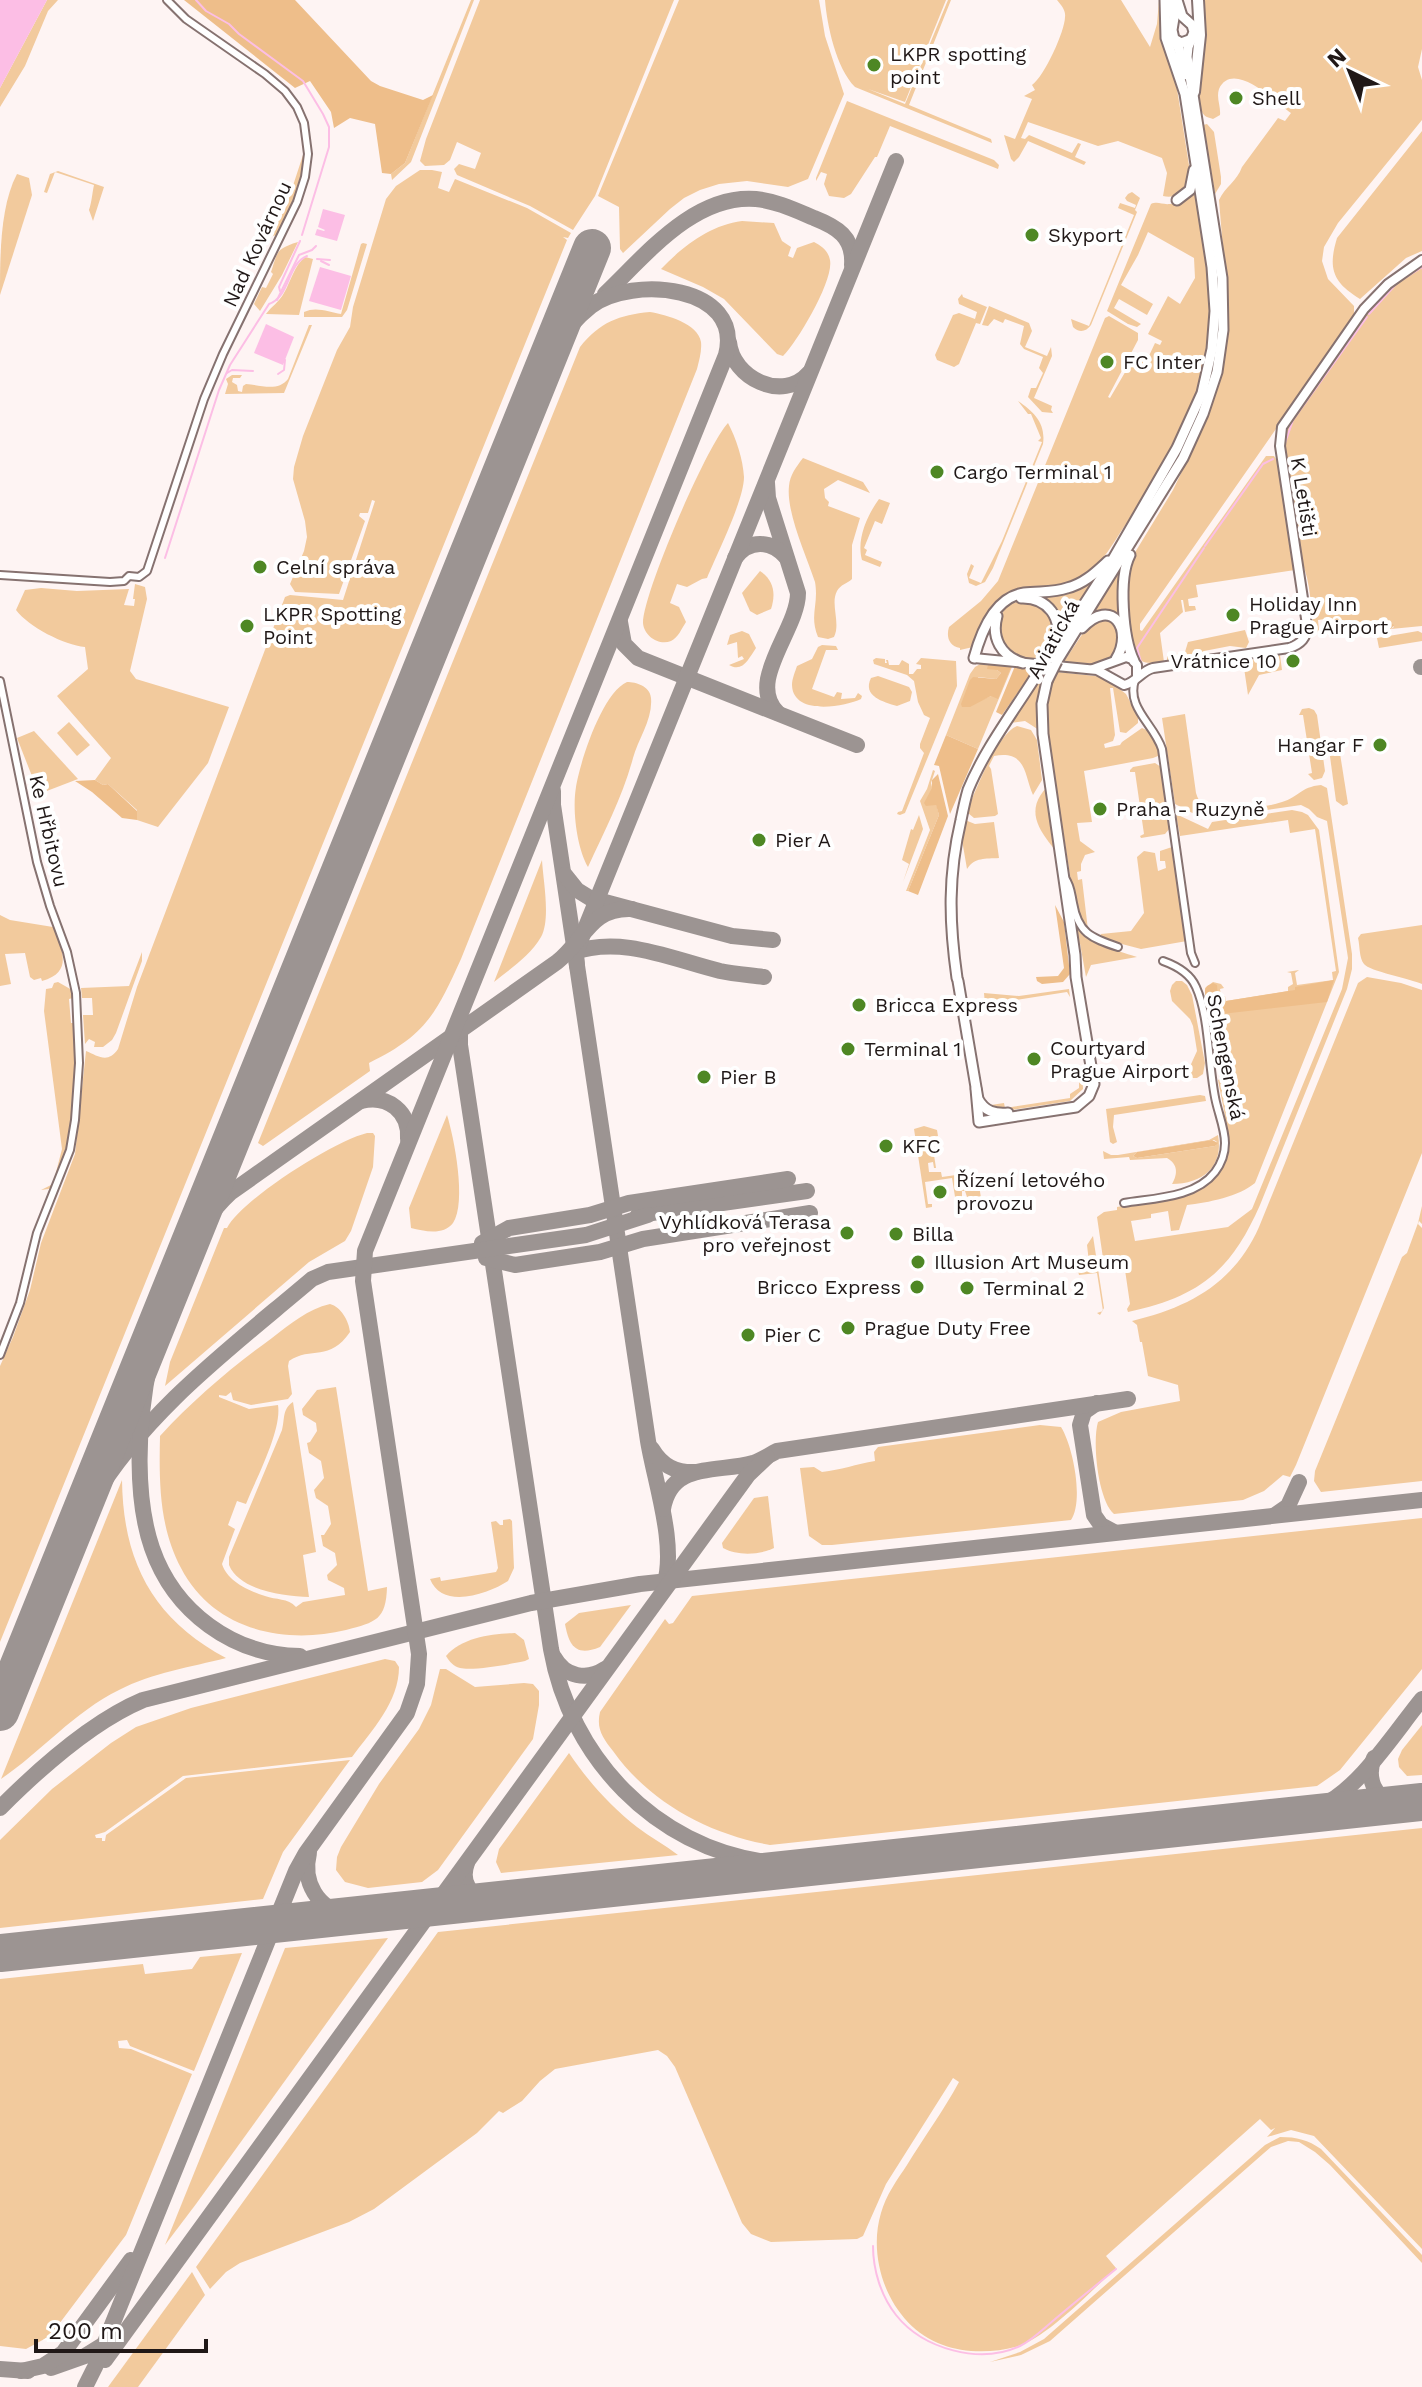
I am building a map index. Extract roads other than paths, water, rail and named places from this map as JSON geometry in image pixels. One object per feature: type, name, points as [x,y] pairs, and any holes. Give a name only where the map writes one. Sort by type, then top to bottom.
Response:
[{"type":"highway","points":[[1192,30],[1195,0]]},
{"type":"highway","points":[[1190,93],[1200,35],[1195,0]]},
{"type":"main road","points":[[1171,0],[1192,30]]},
{"type":"main road","points":[[1171,0],[1173,33],[1190,93]]},
{"type":"main road","name":"Aviatická","points":[[1171,0],[1166,38],[1190,93],[1220,259],[1223,330],[1217,372],[1188,447],[1063,652],[1047,681],[1042,704],[1042,726],[1076,977],[1094,1082],[1090,1094],[1076,1107],[1031,1114],[997,1113],[982,1105],[976,1089],[950,902],[953,856],[968,791],[989,750],[1112,558],[1183,438],[1202,393],[1214,319],[1213,282],[1196,159],[1190,93],[1187,57],[1192,30]]},
{"type":"main road","points":[[1173,33],[1177,23],[1192,30]]},
{"type":"main road","points":[[1173,33],[1179,43],[1185,43],[1192,30]]},
{"type":"main road","points":[[1177,200],[1191,187],[1196,159]]},
{"type":"main road","points":[[1135,662],[1128,643],[1124,573],[1130,555],[1149,525],[1158,499]]},
{"type":"main road","points":[[974,658],[994,613],[1007,599],[1019,594],[1058,591],[1077,585],[1112,558]]},
{"type":"main road","points":[[974,658],[997,615],[1003,607],[1017,599],[1027,598],[1049,608],[1057,621],[1058,636],[1051,650]]},
{"type":"main road","points":[[997,615],[995,633],[1000,647],[1010,657],[1023,663]]},
{"type":"main road","points":[[1069,642],[1093,618],[1111,615],[1121,626],[1122,648],[1115,660]]},
{"type":"street","name":"Nad Kovárnou","points":[[0,575],[110,582],[124,581],[149,569],[204,399],[297,202],[305,177],[308,154],[304,123],[285,91],[186,19],[167,0]]},
{"type":"street","name":"K Letišti","points":[[974,658],[1092,670],[1127,685],[1146,670],[1157,667],[1298,645],[1305,638],[1307,625],[1280,446],[1282,427],[1364,309],[1388,284],[1422,260]]},
{"type":"street","name":"K Letišti","points":[[1092,670],[1126,657],[1157,667]]},
{"type":"street","points":[[1115,660],[1110,671],[1133,696]]},
{"type":"street","points":[[1135,662],[1138,670],[1133,696],[1162,749],[1191,953],[1195,963]]},
{"type":"street","name":"Ke Hřbitovu","points":[[0,681],[37,862],[67,952],[79,1032],[73,1138],[37,1233],[20,1303],[0,1355]]},
{"type":"street","points":[[1063,875],[1070,883],[1075,916],[1081,927],[1097,940],[1118,947]]},
{"type":"street","name":"Schengenská","points":[[1124,1203],[1180,1193],[1199,1186],[1219,1165],[1224,1149],[1225,1138],[1196,987],[1182,970],[1163,961]]},
{"type":"waterway","points":[[196,0],[206,11],[229,24],[303,81],[329,127],[329,147],[302,235]]},
{"type":"waterway","points":[[280,291],[279,287],[300,241]]},
{"type":"waterway","points":[[277,300],[299,255],[316,246]]},
{"type":"waterway","points":[[165,558],[219,390],[230,365],[269,304],[281,295],[300,260],[307,256]]},
{"type":"waterway","points":[[317,259],[330,260]]},
{"type":"waterway","points":[[321,261],[329,265]]},
{"type":"waterway","points":[[1369,314],[1397,283],[1422,267]]},
{"type":"waterway","points":[[1285,443],[1293,420],[1367,317]]},
{"type":"waterway","points":[[278,374],[284,370],[285,360]]},
{"type":"waterway","points":[[227,373],[232,370],[253,371]]},
{"type":"waterway","points":[[1205,546],[1263,464],[1273,459]]},
{"type":"waterway","points":[[1141,662],[1137,648],[1204,548]]},
{"type":"waterway","points":[[873,2246],[879,2282],[896,2315],[921,2337],[970,2354],[1004,2352],[1024,2344],[1116,2269]]},
{"type":"place","name":"LKPR spotting point","points":[[874,65]]},
{"type":"place","name":"Shell","points":[[1236,98]]},
{"type":"place","name":"Skyport","points":[[1032,235]]},
{"type":"place","name":"FC Inter","points":[[1107,362]]},
{"type":"place","name":"Cargo Terminal 1","points":[[937,472]]},
{"type":"place","name":"Celní správa","points":[[260,567]]},
{"type":"place","name":"Holiday Inn Prague Airport","points":[[1233,615]]},
{"type":"place","name":"LKPR Spotting Point","points":[[247,626]]},
{"type":"place","name":"Vrátnice 10","points":[[1293,661]]},
{"type":"place","name":"Hangar F","points":[[1380,745]]},
{"type":"place","name":"Praha - Ruzyně","points":[[1100,809]]},
{"type":"place","name":"Pier A","points":[[759,840]]},
{"type":"place","name":"Bricca Express","points":[[859,1005]]},
{"type":"place","name":"Terminal 1","points":[[848,1049]]},
{"type":"place","name":"Courtyard Prague Airport","points":[[1034,1059]]},
{"type":"place","name":"Pier B","points":[[704,1077]]},
{"type":"place","name":"KFC","points":[[886,1146]]},
{"type":"place","name":"Řízení letového provozu","points":[[940,1192]]},
{"type":"place","name":"Vyhlídková Terasa pro veřejnost","points":[[847,1233]]},
{"type":"place","name":"Billa","points":[[896,1234]]},
{"type":"place","name":"Illusion Art Museum","points":[[918,1262]]},
{"type":"place","name":"Bricco Express","points":[[917,1287]]},
{"type":"place","name":"Terminal 2","points":[[967,1288]]},
{"type":"place","name":"Prague Duty Free","points":[[848,1328]]},
{"type":"place","name":"Pier C","points":[[748,1335]]}]
